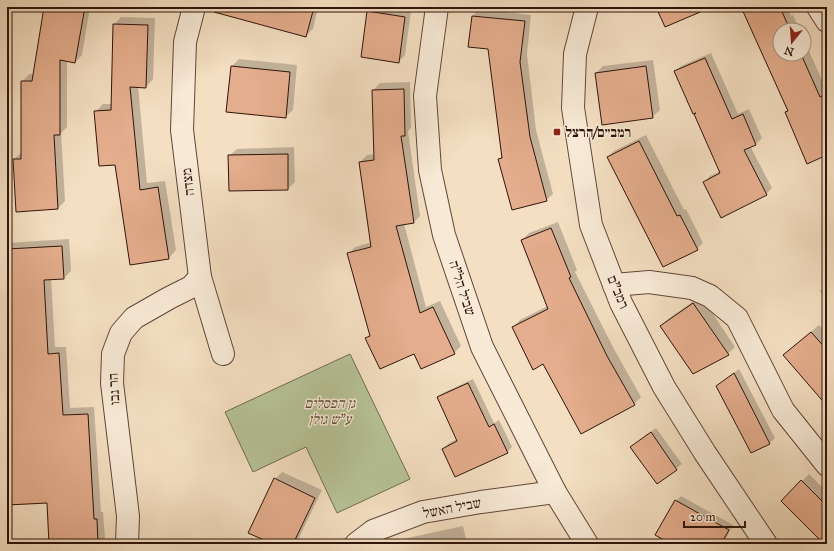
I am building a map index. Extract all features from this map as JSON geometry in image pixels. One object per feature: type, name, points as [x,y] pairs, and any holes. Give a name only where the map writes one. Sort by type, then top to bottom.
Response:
[{"type":"street","name":"מצדה","points":[[194,7],[185,42],[182,130],[200,277],[223,354]]},
{"type":"street","name":"שביל הל\"ה","points":[[437,7],[425,96],[430,170],[444,235],[482,347],[555,492],[587,544]]},
{"type":"street","name":"רמב\"ם","points":[[587,7],[575,54],[573,108],[591,225],[621,303],[664,387],[709,459],[766,544]]},
{"type":"street","points":[[818,7],[827,21]]},
{"type":"street","name":"הר נבו","points":[[127,544],[128,516],[112,383],[113,354],[121,333],[134,318],[191,287],[200,277]]},
{"type":"street","points":[[614,285],[649,282],[692,288],[710,296],[737,318],[782,410],[827,465]]},
{"type":"street","name":"שביל האשל","points":[[356,544],[373,531],[423,512],[555,492]]},
{"type":"green space","name":"גן הפסלים ע\"ש גולן","points":[[350,354],[410,479],[337,513],[306,447],[253,472],[225,412]]},
{"type":"building","points":[[44,7],[85,7],[75,63],[60,60],[60,135],[54,135],[58,209],[16,212],[13,159],[21,159],[21,81],[32,81]]},
{"type":"building","points":[[215,7],[299,7],[313,11],[306,37],[214,12]]},
{"type":"building","points":[[656,7],[712,7],[665,27]]},
{"type":"building","points":[[741,7],[780,7],[787,22],[772,22],[772,62],[805,62],[820,97],[822,96],[827,108],[827,155],[807,164],[785,112],[788,111]]},
{"type":"building","points":[[367,11],[405,17],[399,63],[361,57]]},
{"type":"building","points":[[472,16],[525,21],[520,62],[530,137],[547,201],[512,210],[498,159],[502,158],[488,49],[468,47]]},
{"type":"building","points":[[113,24],[148,25],[146,88],[130,87],[140,190],[158,187],[169,259],[130,265],[115,165],[99,166],[94,111],[111,110]]},
{"type":"building","points":[[705,58],[732,119],[743,114],[756,145],[744,150],[767,195],[721,218],[703,182],[720,173],[694,114],[696,113],[693,114],[674,71]]},
{"type":"building","points":[[231,66],[290,72],[286,118],[226,112]]},
{"type":"building","points":[[646,66],[653,118],[602,125],[595,73]]},
{"type":"building","points":[[404,89],[405,136],[401,136],[414,223],[396,226],[420,313],[433,307],[455,354],[421,369],[414,354],[380,369],[365,338],[370,336],[347,253],[371,247],[359,162],[374,160],[372,90]]},
{"type":"building","points":[[639,141],[677,216],[680,215],[698,250],[663,267],[607,157]]},
{"type":"building","points":[[288,154],[288,190],[229,191],[228,155]]},
{"type":"building","points":[[551,228],[571,277],[569,278],[607,356],[635,405],[581,434],[543,364],[533,370],[512,327],[548,309],[521,240]]},
{"type":"building","points":[[62,246],[64,279],[44,280],[48,354],[59,353],[63,415],[88,414],[94,519],[97,519],[98,544],[49,544],[47,503],[7,505],[7,249]]},
{"type":"building","points":[[693,303],[729,355],[693,374],[660,326]]},
{"type":"building","points":[[811,332],[827,350],[827,406],[783,355]]},
{"type":"building","points":[[734,373],[770,444],[751,453],[716,386]]},
{"type":"building","points":[[468,383],[489,427],[494,424],[508,453],[455,477],[442,449],[457,441],[437,397]]},
{"type":"building","points":[[651,432],[677,470],[657,484],[630,447]]},
{"type":"building","points":[[274,478],[315,498],[293,544],[273,544],[248,533]]},
{"type":"building","points":[[801,480],[827,506],[827,544],[824,544],[781,501]]},
{"type":"building","points":[[675,500],[729,530],[721,544],[671,544],[655,535]]},
{"type":"place","name":"רמב״ם/הרצל","points":[[557,132]]}]
